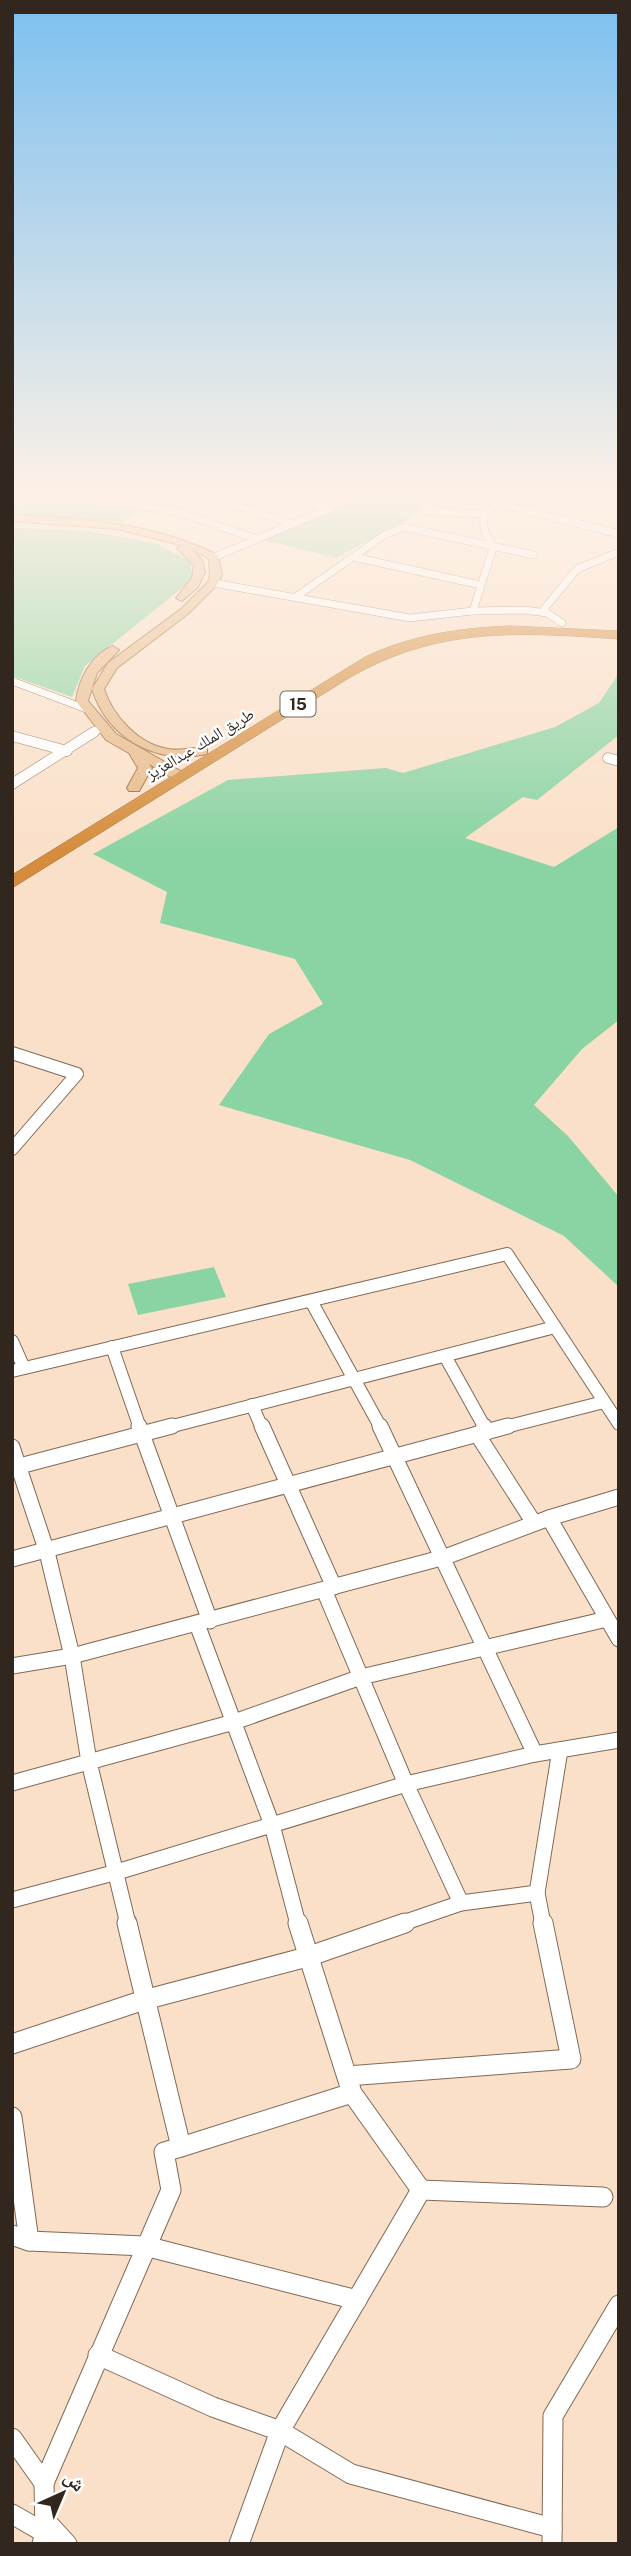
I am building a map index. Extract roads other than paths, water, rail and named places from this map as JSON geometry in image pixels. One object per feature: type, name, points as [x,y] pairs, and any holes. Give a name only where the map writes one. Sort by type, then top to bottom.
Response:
[{"type":"highway","name":"طريق الملك عبدالعزيز","points":[[12,867],[134,788],[179,770],[202,751],[352,659],[391,641],[467,625],[534,621],[619,628]]},
{"type":"highway","name":"طريق الملك عبدالعزيز","points":[[12,883],[179,770],[366,663],[401,647],[452,634],[483,630],[534,629],[619,635]]},
{"type":"main road","points":[[164,612],[121,644],[89,673],[82,701],[111,737],[135,753],[179,770]]},
{"type":"main road","points":[[179,770],[114,719],[101,702],[98,688],[112,666],[184,612]]},
{"type":"main road","points":[[152,748],[174,754],[202,751]]},
{"type":"main road","points":[[134,788],[145,768],[135,753]]},
{"type":"street","points":[[380,612],[410,618],[461,612]]},
{"type":"street","points":[[537,612],[547,614],[562,624]]},
{"type":"street","points":[[12,681],[89,710]]},
{"type":"street","points":[[12,693],[24,686]]},
{"type":"street","points":[[12,784],[103,727]]},
{"type":"street","points":[[12,736],[67,751]]},
{"type":"street","points":[[608,758],[619,761]]},
{"type":"street","points":[[12,1053],[77,1074],[12,1149]]},
{"type":"street","points":[[12,1341],[18,1369],[508,1254],[619,1424]]},
{"type":"street","points":[[311,1301],[396,1455],[535,1754]]},
{"type":"street","points":[[15,1467],[555,1327]]},
{"type":"street","points":[[112,1348],[140,1434],[174,1517],[234,1722],[272,1825],[307,1956],[350,2084],[421,2190]]},
{"type":"street","points":[[445,1356],[482,1433],[619,1639]]},
{"type":"street","points":[[12,1559],[47,1552],[396,1455],[604,1402]]},
{"type":"street","points":[[252,1405],[289,1485],[361,1676],[406,1784],[461,1903]]},
{"type":"street","points":[[12,1447],[15,1467],[47,1552],[72,1656],[89,1762],[181,2147]]},
{"type":"street","points":[[12,1665],[72,1656],[445,1557],[542,1520],[619,1497]]},
{"type":"street","points":[[12,1783],[234,1722],[361,1676],[607,1619]]},
{"type":"street","points":[[12,1900],[117,1872],[406,1784],[535,1754],[619,1740]]},
{"type":"street","points":[[44,2532],[44,2483],[171,2190],[164,2152],[350,2084],[570,2059],[537,1893],[560,1750]]},
{"type":"street","points":[[12,2045],[144,2000],[307,1956],[461,1903],[537,1893]]},
{"type":"street","points":[[12,2117],[21,2238],[145,2246],[357,2300]]},
{"type":"street","points":[[421,2190],[603,2197]]},
{"type":"street","points":[[239,2544],[280,2431],[421,2190]]},
{"type":"street","points":[[98,2355],[213,2407],[280,2431],[351,2474],[552,2536],[554,2416],[619,2305]]},
{"type":"street","points":[[12,2438],[44,2483]]},
{"type":"street","points":[[12,2514],[67,2544]]}]
